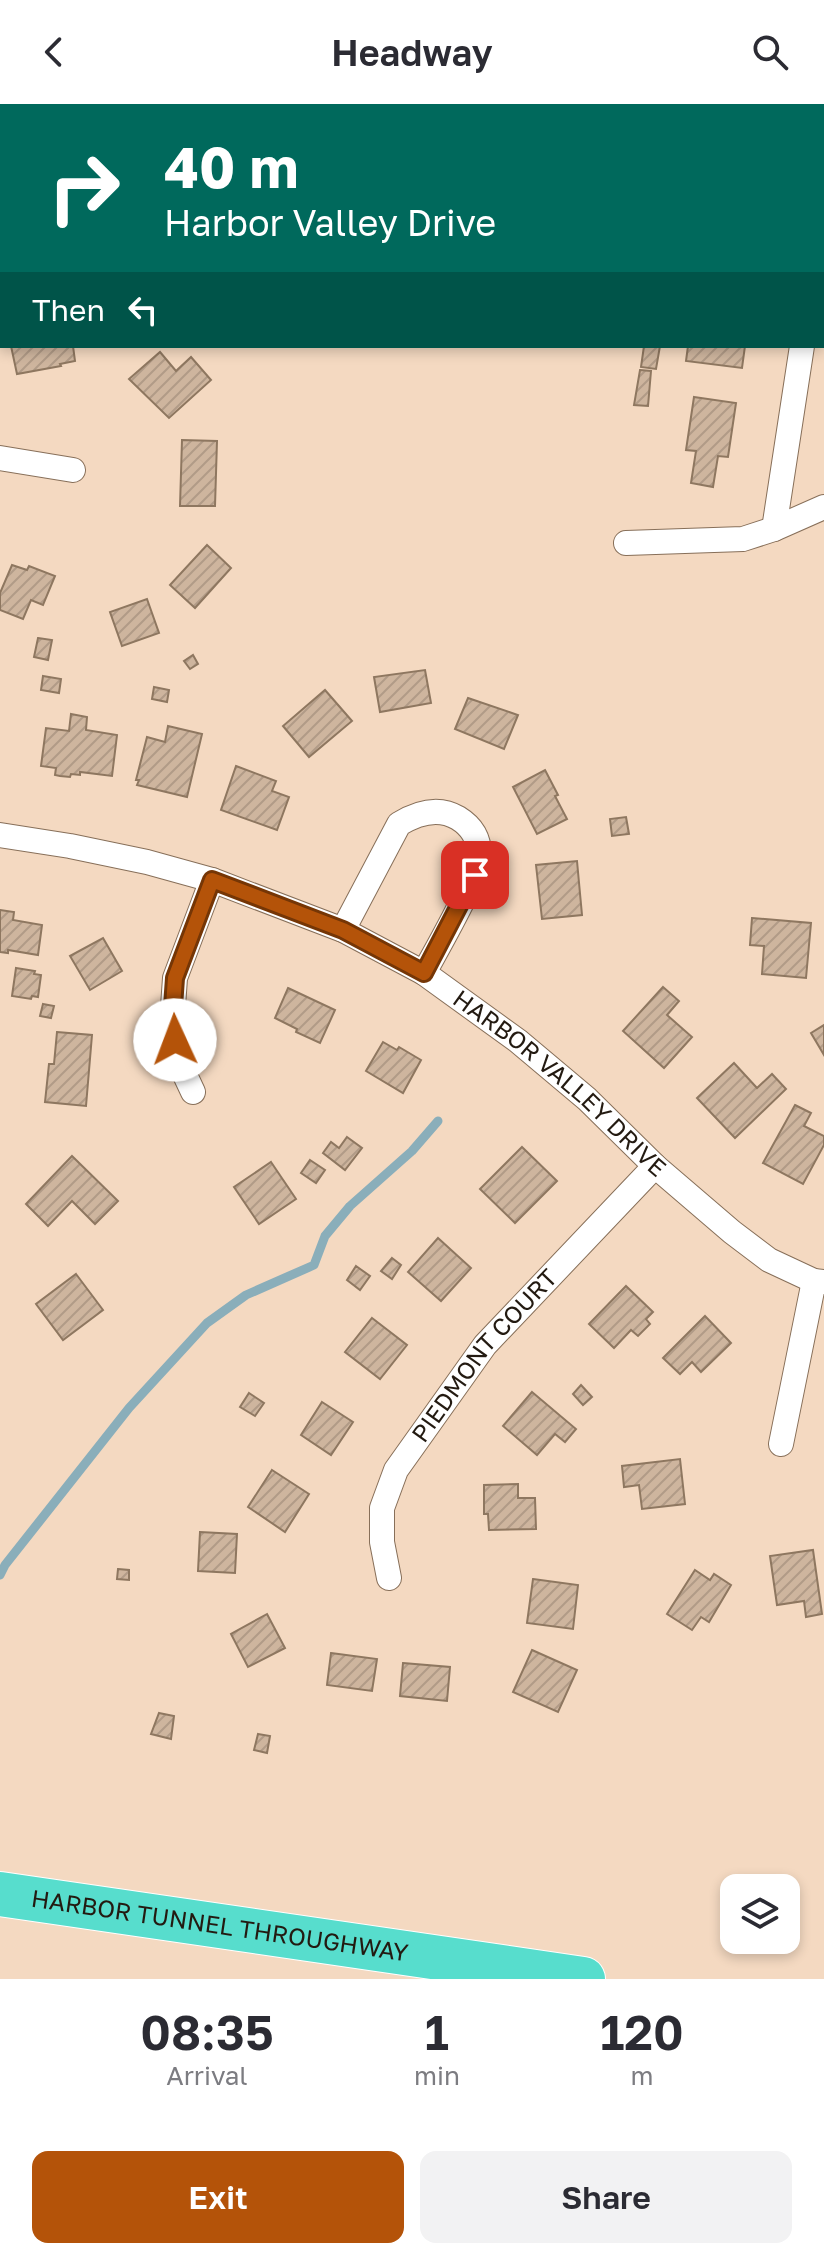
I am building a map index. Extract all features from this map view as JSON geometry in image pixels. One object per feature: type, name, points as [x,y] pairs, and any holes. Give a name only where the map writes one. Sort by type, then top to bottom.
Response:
[{"type":"highway","name":"HARBOR TUNNEL THROUGHWAY","points":[[0,1894],[583,1979]]},
{"type":"street","points":[[774,529],[802,348]]},
{"type":"street","points":[[0,458],[73,470]]},
{"type":"street","points":[[626,543],[743,539],[824,507]]},
{"type":"street","points":[[343,930],[399,824],[414,815],[432,811],[452,815],[468,825],[478,842],[480,857],[475,875],[424,973]]},
{"type":"street","name":"HARBOR VALLEY DRIVE","points":[[0,835],[147,862],[212,880],[343,930],[424,973],[518,1041],[587,1099],[655,1166],[732,1232],[769,1260],[819,1282]]},
{"type":"street","points":[[193,1092],[178,1060],[172,1021],[175,978],[212,880]]},
{"type":"street","name":"PIEDMONT COURT","points":[[389,1578],[382,1542],[382,1508],[396,1470],[485,1345],[655,1166]]},
{"type":"street","points":[[781,1444],[819,1282]]},
{"type":"building","points":[[11,348],[73,348],[75,361],[17,374]]},
{"type":"building","points":[[644,348],[660,348],[656,369],[641,367]]},
{"type":"building","points":[[688,348],[745,348],[742,368],[686,361]]},
{"type":"building","points":[[160,352],[176,371],[191,357],[211,380],[169,418],[129,379]]},
{"type":"building","points":[[640,370],[651,371],[648,406],[634,405]]},
{"type":"building","points":[[694,397],[736,403],[728,457],[718,456],[713,487],[691,483],[696,451],[686,450]]},
{"type":"building","points":[[182,440],[217,441],[215,506],[180,506]]},
{"type":"building","points":[[207,545],[231,568],[195,608],[170,585]]},
{"type":"building","points":[[12,565],[27,570],[29,566],[55,576],[43,605],[31,600],[23,619],[0,610],[0,593]]},
{"type":"building","points":[[147,599],[159,633],[122,646],[110,612]]},
{"type":"building","points":[[38,638],[52,640],[48,660],[34,657]]},
{"type":"building","points":[[193,655],[198,664],[190,669],[184,661]]},
{"type":"building","points":[[425,670],[431,703],[380,712],[374,677]]},
{"type":"building","points":[[43,676],[61,679],[59,693],[41,690]]},
{"type":"building","points":[[154,687],[169,690],[167,702],[152,699]]},
{"type":"building","points":[[325,690],[352,721],[309,757],[283,726]]},
{"type":"building","points":[[468,698],[518,715],[504,749],[455,729]]},
{"type":"building","points":[[71,714],[87,717],[86,730],[117,735],[112,776],[80,772],[80,775],[71,774],[70,777],[60,776],[55,775],[56,768],[41,766],[46,728],[69,731]]},
{"type":"building","points":[[168,726],[202,734],[187,797],[137,785],[147,737],[165,742]]},
{"type":"building","points":[[236,766],[276,781],[272,791],[289,797],[277,830],[221,810]]},
{"type":"building","points":[[545,770],[567,819],[537,834],[513,787]]},
{"type":"building","points":[[626,817],[629,834],[612,836],[610,819]]},
{"type":"building","points":[[577,861],[582,915],[542,919],[536,865]]},
{"type":"building","points":[[0,910],[14,912],[13,920],[42,925],[38,955],[8,950],[8,953],[0,952]]},
{"type":"building","points":[[752,918],[811,923],[806,978],[762,974],[764,946],[750,945]]},
{"type":"building","points":[[103,938],[122,971],[90,990],[70,956]]},
{"type":"building","points":[[16,968],[41,975],[38,997],[12,996]]},
{"type":"building","points":[[663,987],[679,1001],[667,1015],[692,1037],[664,1068],[623,1031]]},
{"type":"building","points":[[288,988],[335,1010],[320,1043],[275,1018]]},
{"type":"building","points":[[43,1004],[54,1006],[51,1018],[40,1016]]},
{"type":"building","points":[[824,1025],[824,1055],[811,1033]]},
{"type":"building","points":[[57,1032],[92,1035],[86,1106],[45,1102],[49,1064],[54,1064]]},
{"type":"building","points":[[383,1042],[421,1060],[403,1093],[366,1071]]},
{"type":"building","points":[[734,1063],[757,1088],[772,1074],[786,1089],[735,1138],[697,1098]]},
{"type":"building","points":[[795,1105],[811,1113],[804,1126],[824,1136],[824,1145],[803,1184],[763,1163]]},
{"type":"building","points":[[347,1137],[362,1148],[345,1170],[323,1153],[331,1142],[339,1148]]},
{"type":"building","points":[[522,1147],[557,1181],[515,1223],[480,1189]]},
{"type":"building","points":[[72,1156],[118,1201],[95,1224],[72,1201],[48,1226],[26,1204]]},
{"type":"building","points":[[310,1160],[325,1170],[316,1183],[301,1173]]},
{"type":"building","points":[[271,1162],[296,1199],[259,1224],[234,1187]]},
{"type":"building","points":[[438,1238],[471,1268],[441,1301],[408,1272]]},
{"type":"building","points":[[392,1258],[401,1265],[392,1279],[381,1271]]},
{"type":"building","points":[[356,1266],[370,1276],[360,1290],[347,1280]]},
{"type":"building","points":[[76,1274],[103,1310],[63,1340],[36,1304]]},
{"type":"building","points":[[626,1286],[653,1312],[646,1319],[650,1324],[638,1336],[631,1330],[614,1348],[589,1324]]},
{"type":"building","points":[[705,1316],[731,1343],[701,1372],[692,1362],[680,1374],[663,1358]]},
{"type":"building","points":[[372,1318],[407,1345],[380,1379],[345,1352]]},
{"type":"building","points":[[581,1385],[592,1397],[583,1405],[573,1394]]},
{"type":"building","points":[[532,1392],[576,1429],[565,1442],[555,1434],[537,1455],[503,1426]]},
{"type":"building","points":[[249,1393],[264,1403],[255,1416],[240,1407]]},
{"type":"building","points":[[322,1402],[353,1422],[331,1455],[301,1435]]},
{"type":"building","points":[[680,1459],[685,1504],[642,1509],[639,1485],[624,1487],[622,1466]]},
{"type":"building","points":[[272,1470],[309,1494],[285,1532],[248,1507]]},
{"type":"building","points":[[518,1484],[518,1498],[535,1498],[536,1529],[489,1530],[488,1514],[484,1514],[484,1485]]},
{"type":"building","points":[[200,1532],[237,1534],[235,1573],[198,1571]]},
{"type":"building","points":[[813,1550],[822,1614],[806,1617],[804,1601],[777,1605],[770,1556]]},
{"type":"building","points":[[118,1569],[129,1570],[129,1580],[117,1579]]},
{"type":"building","points":[[695,1570],[710,1580],[714,1574],[731,1585],[709,1622],[701,1617],[692,1630],[667,1614]]},
{"type":"building","points":[[533,1579],[578,1585],[573,1629],[527,1623]]},
{"type":"building","points":[[267,1614],[285,1648],[248,1667],[231,1634]]},
{"type":"building","points":[[532,1650],[577,1670],[558,1712],[513,1692]]},
{"type":"building","points":[[331,1653],[377,1659],[372,1691],[327,1685]]},
{"type":"building","points":[[403,1663],[450,1667],[447,1701],[400,1696]]},
{"type":"building","points":[[159,1713],[174,1716],[171,1739],[151,1734]]},
{"type":"building","points":[[258,1734],[270,1736],[267,1753],[254,1750]]},
{"type":"waterway","points":[[0,1575],[129,1408],[207,1323],[246,1295],[314,1265],[325,1236],[350,1206],[412,1151],[438,1121]]},
{"type":"route","points":[[175,1040],[172,1021],[175,978],[212,880],[343,930],[424,973],[475,875]]}]
